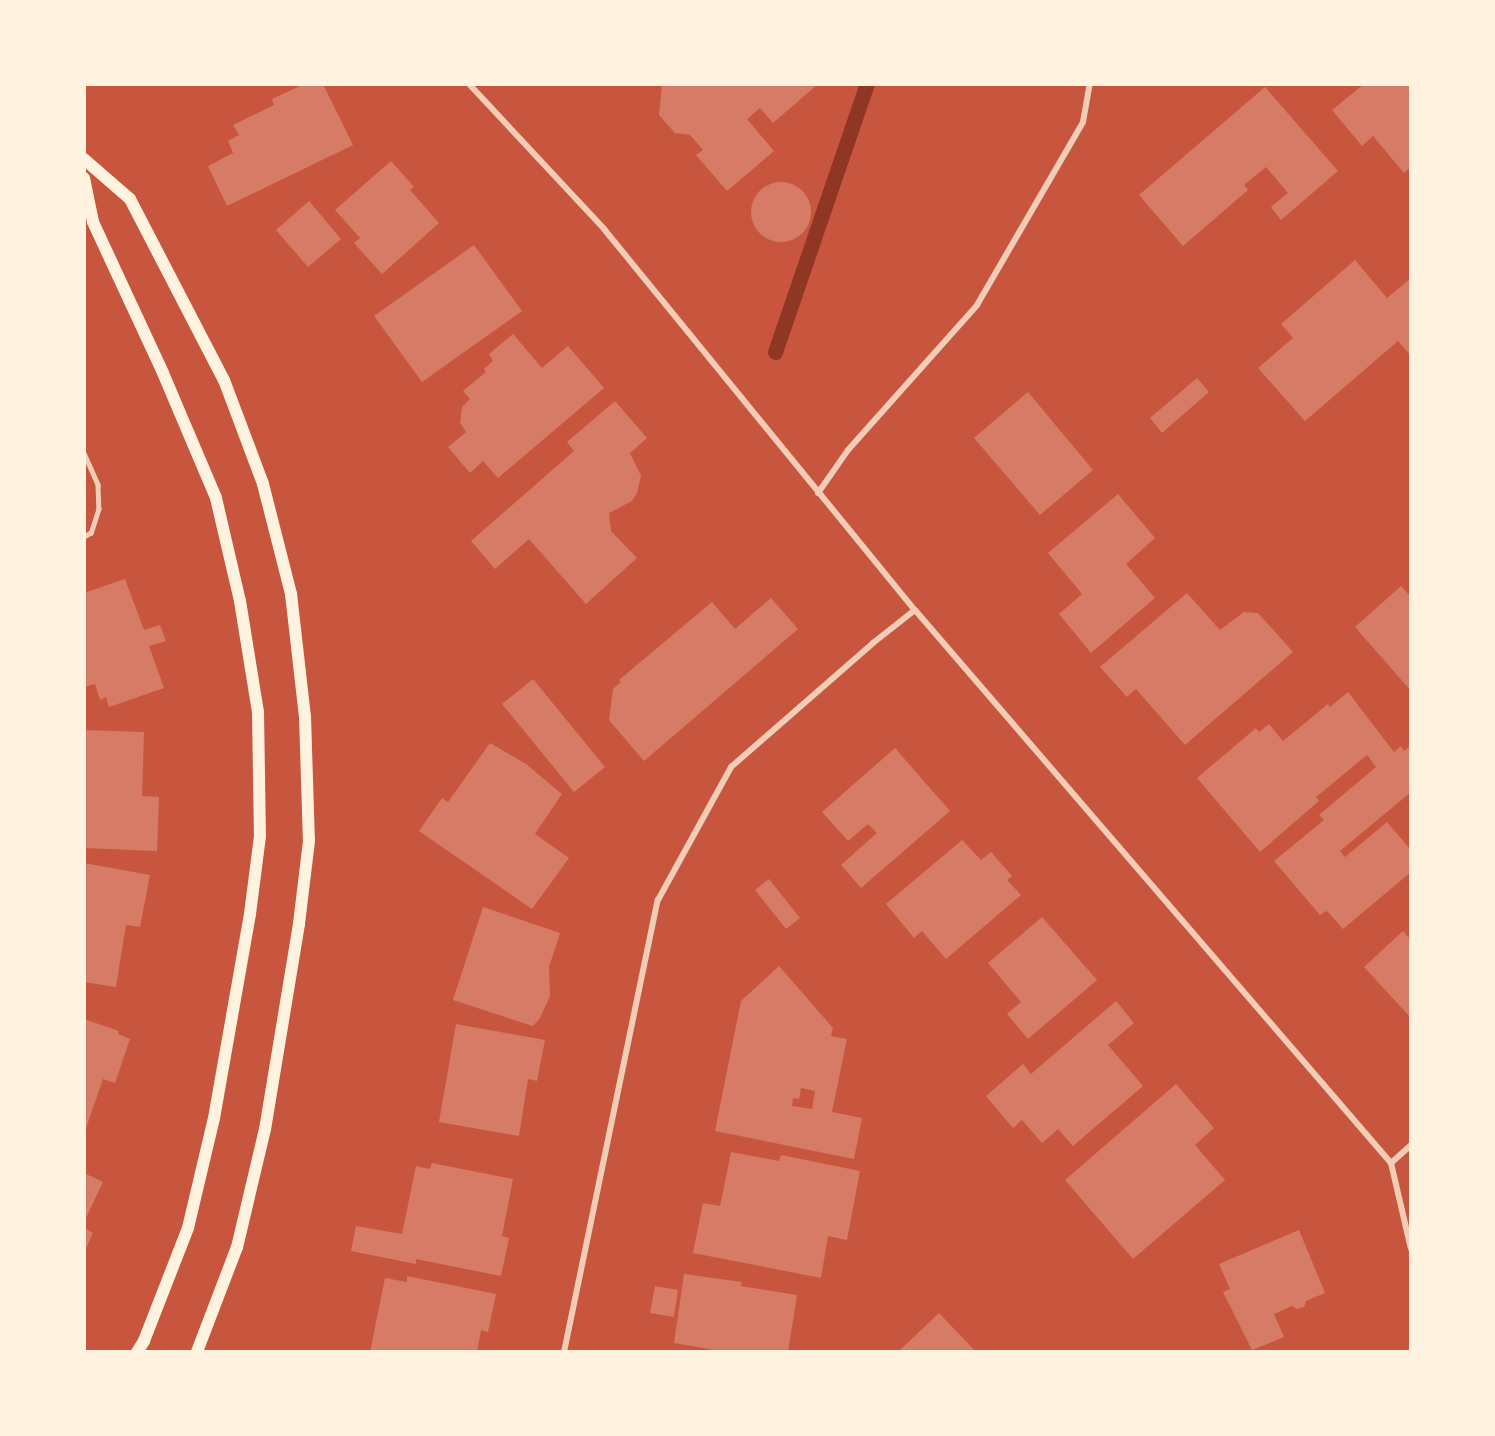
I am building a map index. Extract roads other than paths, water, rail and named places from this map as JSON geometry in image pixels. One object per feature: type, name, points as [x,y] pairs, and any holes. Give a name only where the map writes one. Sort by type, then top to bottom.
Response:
[{"type":"main road","points":[[84,159],[130,199],[224,380],[263,484],[291,594],[305,716],[309,841],[299,924],[265,1129],[237,1247],[197,1352]]},
{"type":"main road","points":[[84,178],[93,222],[163,373],[216,498],[240,601],[258,712],[260,836],[250,914],[214,1118],[188,1228],[144,1341],[137,1352]]},
{"type":"street","points":[[469,84],[604,229],[915,610],[1391,1163],[1411,1248]]},
{"type":"street","points":[[818,493],[848,450],[977,305],[1083,122],[1090,84]]},
{"type":"street","points":[[564,1352],[658,900],[731,767],[873,643],[915,610]]},
{"type":"street","points":[[1391,1163],[1411,1145]]},
{"type":"lane","points":[[84,453],[98,485],[99,509],[91,533],[84,537]]},
{"type":"waterway","points":[[775,352],[867,84]]}]
